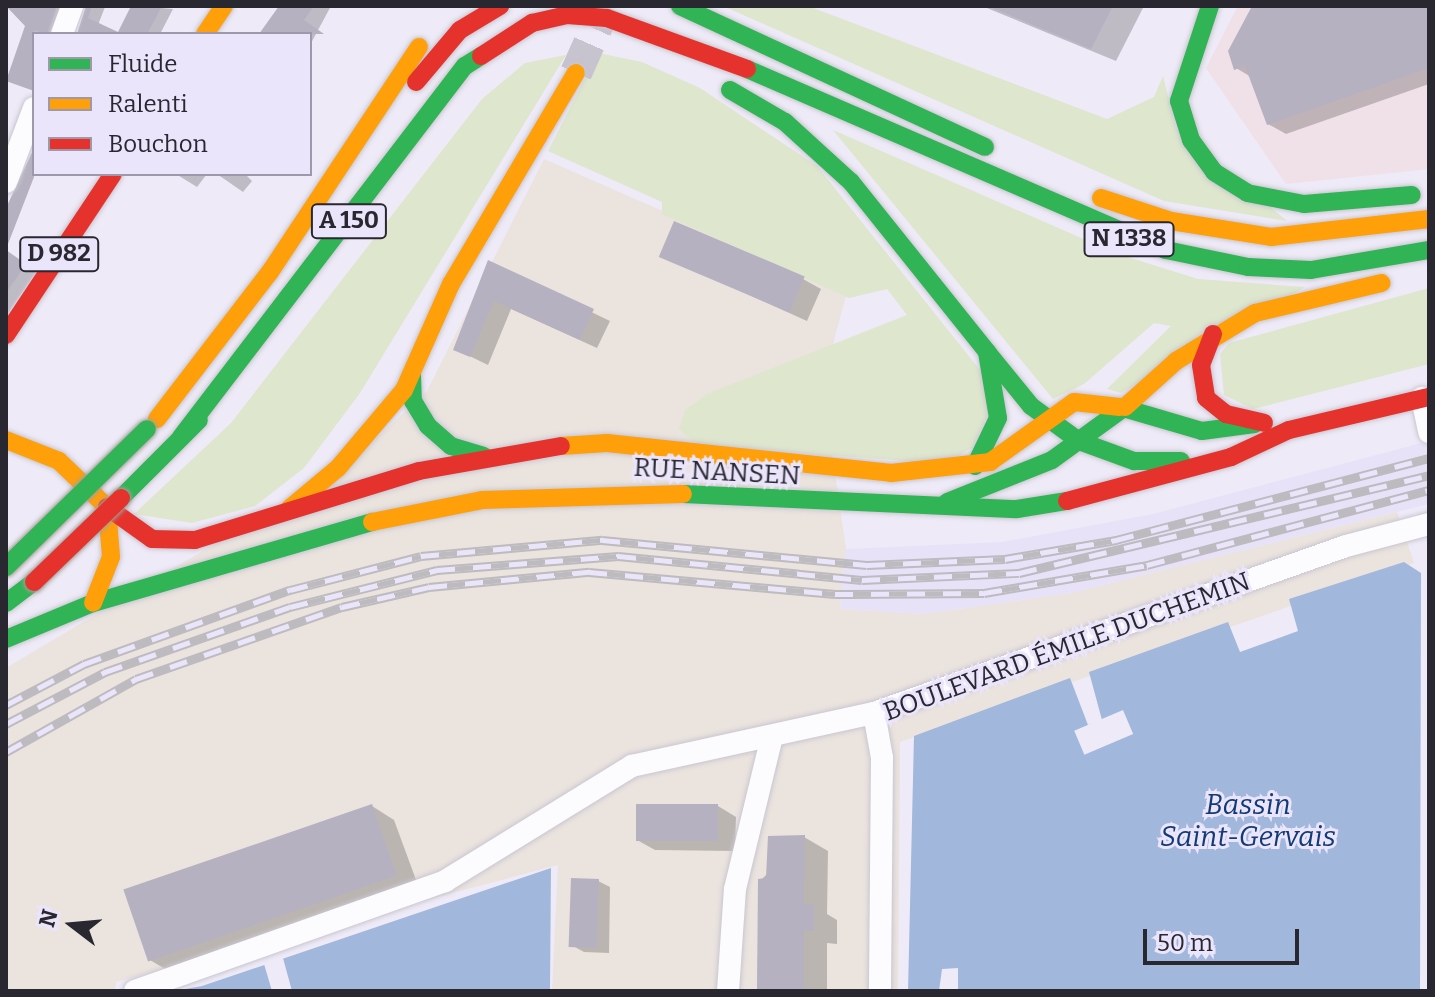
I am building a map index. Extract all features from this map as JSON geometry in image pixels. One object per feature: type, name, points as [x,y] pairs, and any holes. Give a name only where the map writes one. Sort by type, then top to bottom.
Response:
[{"type":"main road","points":[[206,32],[224,6]]},
{"type":"main road","points":[[152,424],[270,288],[435,57],[460,30],[500,6]]},
{"type":"main road","name":"N 1338","points":[[680,6],[1022,165],[1171,221],[1271,237],[1378,230],[1429,219]]},
{"type":"main road","points":[[1210,6],[1183,71],[1179,101],[1191,140],[1214,172],[1247,193],[1304,204],[1429,191]]},
{"type":"main road","name":"N 1338","points":[[532,23],[567,15],[647,29],[1166,250],[1248,267],[1311,270],[1429,250]]},
{"type":"main road","name":"A 150","points":[[6,603],[181,437],[465,66],[532,23]]},
{"type":"main road","name":"A 150","points":[[6,567],[152,424],[270,272],[429,32]]},
{"type":"main road","points":[[610,43],[683,67],[785,122],[874,207],[987,352],[1050,423],[1079,441],[1155,464],[1231,457]]},
{"type":"main road","points":[[381,212],[470,94],[526,52]]},
{"type":"main road","points":[[199,575],[274,521],[338,468],[412,375],[451,284],[576,73]]},
{"type":"main road","name":"D 982","points":[[6,335],[112,176]]},
{"type":"main road","points":[[937,505],[1014,480],[1079,441],[1213,334],[1255,313],[1429,268]]},
{"type":"main road","points":[[181,437],[288,332]]},
{"type":"main road","points":[[1213,334],[1201,365],[1206,398],[1226,414],[1289,430]]},
{"type":"main road","points":[[975,466],[998,418],[987,352]]},
{"type":"main road","points":[[412,375],[413,401],[428,426],[451,446],[483,456]]},
{"type":"main road","name":"RUE NANSEN","points":[[6,639],[93,603],[199,575],[347,527],[534,494],[937,505],[979,513],[1053,505],[1231,457],[1289,430],[1426,398]]},
{"type":"main road","name":"RUE NANSEN","points":[[6,440],[59,461],[114,503],[140,533],[169,542],[274,521],[483,456],[607,443],[827,472],[975,466],[1050,423],[1081,400],[1125,407],[1202,431],[1264,423]]},
{"type":"main road","points":[[93,603],[111,557],[114,503]]},
{"type":"street","points":[[63,32],[72,6]]},
{"type":"street","points":[[6,182],[32,113]]},
{"type":"street","points":[[1426,398],[1429,432]]},
{"type":"street","name":"BOULEVARD ÉMILE DUCHEMIN","points":[[880,991],[882,758],[874,713],[1346,546],[1429,524]]},
{"type":"street","points":[[135,991],[445,881],[632,766],[771,740],[874,713]]},
{"type":"street","points":[[728,991],[735,889],[771,740]]},
{"type":"shaded area","points":[[1238,6],[1429,6],[1429,169],[1286,184],[1206,68]]},
{"type":"shaded area","points":[[544,159],[847,292],[822,385],[846,549],[840,609],[924,614],[1071,593],[1397,512],[1414,563],[900,742],[898,991],[552,991],[558,865],[116,982],[115,991],[6,991],[6,668],[349,464],[427,391]]},
{"type":"shaded area","points":[[1429,441],[1429,504],[1071,593],[924,614],[840,609],[846,549],[1002,542],[1153,514]]},
{"type":"green space","points":[[723,6],[808,6],[1107,119],[1154,97],[1163,76],[1176,128],[1287,221],[1164,201]]},
{"type":"green space","points":[[598,53],[642,62],[700,88],[817,166],[984,375],[991,407],[973,447],[946,464],[697,445],[679,429],[685,410],[707,394],[907,315],[887,289],[849,298],[662,214],[662,202],[548,151]]},
{"type":"green space","points":[[566,55],[360,393],[304,468],[255,506],[192,523],[134,514],[231,423],[482,99],[525,63]]},
{"type":"green space","points":[[833,130],[1118,254],[1198,279],[1305,287],[1121,393],[1107,389],[1171,326],[1154,323],[1084,384],[1053,399]]},
{"type":"green space","points":[[1429,288],[1429,364],[1253,409],[1224,395],[1220,354],[1229,343]]},
{"type":"water","name":"Bassin Saint-Gervais","points":[[1404,562],[1421,573],[1420,991],[958,991],[958,968],[942,969],[939,991],[908,991],[914,736],[1070,678],[1088,725],[1102,720],[1089,672],[1228,622],[1240,652],[1298,631],[1289,599]]},
{"type":"water","points":[[551,868],[550,991],[174,991],[202,986]]},
{"type":"pier","points":[[1123,710],[1133,734],[1084,755],[1074,731]]},
{"type":"pier","points":[[283,958],[292,991],[272,991],[264,964]]},
{"type":"building","points":[[6,6],[57,6],[49,32],[32,32],[32,90],[6,81],[25,26]]},
{"type":"building","points":[[86,6],[92,6],[88,18],[118,32],[78,32]]},
{"type":"building","points":[[131,6],[162,6],[148,32],[118,32]]},
{"type":"building","points":[[279,6],[314,6],[304,20],[324,34],[312,32],[260,32]]},
{"type":"building","points":[[988,6],[1113,6],[1091,49]]},
{"type":"building","points":[[1252,6],[1429,6],[1429,68],[1267,125],[1245,66],[1234,70],[1228,51]]},
{"type":"building","points":[[32,152],[34,177],[8,244],[6,208]]},
{"type":"building","points":[[674,221],[805,276],[789,312],[659,257]]},
{"type":"building","points":[[6,250],[26,264],[6,293]]},
{"type":"building","points":[[488,260],[594,309],[580,340],[494,301],[470,357],[453,350]]},
{"type":"building","points":[[372,804],[397,876],[148,961],[123,890]]},
{"type":"building","points":[[636,804],[718,804],[718,841],[636,841]]},
{"type":"building","points":[[805,835],[804,904],[814,904],[814,931],[804,931],[804,991],[757,991],[758,879],[766,878],[768,836]]},
{"type":"building","points":[[571,878],[599,879],[597,948],[569,947]]},
{"type":"tunnel","points":[[576,73],[606,6]]},
{"type":"railway","points":[[6,705],[84,664],[290,590],[421,556],[602,540],[867,565],[1005,559],[1116,540],[1429,458]]},
{"type":"railway","points":[[6,724],[105,672],[290,607],[437,570],[618,556],[862,580],[1019,573],[1429,475]]},
{"type":"railway","points":[[6,752],[136,679],[342,607],[429,587],[589,572],[835,594],[984,593],[1147,565],[1429,490]]},
{"type":"traffic: fast","points":[[680,6],[985,147]]},
{"type":"traffic: fast","points":[[1210,6],[1179,101],[1191,140],[1214,172],[1247,193],[1304,204],[1412,195]]},
{"type":"traffic: fast","points":[[181,437],[465,66],[481,56]]},
{"type":"traffic: fast","points":[[747,69],[1166,250],[1248,267],[1311,270],[1429,250]]},
{"type":"traffic: fast","points":[[730,90],[785,122],[851,182],[987,352]]},
{"type":"traffic: fast","points":[[975,466],[998,418],[987,352]]},
{"type":"traffic: fast","points":[[987,352],[1031,406],[1079,441],[1134,461],[1181,461]]},
{"type":"traffic: fast","points":[[412,375],[413,401],[428,426],[451,446],[483,456]]},
{"type":"traffic: fast","points":[[1120,407],[1202,431],[1255,424]]},
{"type":"traffic: fast","points":[[947,502],[1052,460],[1125,407]]},
{"type":"traffic: fast","points":[[121,498],[199,420]]},
{"type":"traffic: fast","points":[[6,567],[147,429]]},
{"type":"traffic: fast","points":[[683,494],[1017,509],[1067,501]]},
{"type":"traffic: fast","points":[[6,639],[93,603],[372,522]]},
{"type":"traffic: fast","points":[[6,603],[34,582]]},
{"type":"traffic: slow","points":[[206,32],[224,6]]},
{"type":"traffic: slow","points":[[157,419],[270,272],[419,47]]},
{"type":"traffic: slow","points":[[289,509],[338,468],[404,390],[451,284],[576,73]]},
{"type":"traffic: slow","points":[[1101,198],[1171,221],[1271,237],[1429,219]]},
{"type":"traffic: slow","points":[[1125,407],[1176,361],[1255,313],[1382,283]]},
{"type":"traffic: slow","points":[[561,446],[607,443],[891,473],[990,462],[1074,402],[1120,407]]},
{"type":"traffic: slow","points":[[6,440],[59,461],[107,507],[111,557],[93,603]]},
{"type":"traffic: slow","points":[[372,522],[482,500],[683,494]]},
{"type":"traffic: jam","points":[[416,82],[460,30],[500,6]]},
{"type":"traffic: jam","points":[[481,56],[532,23],[567,15],[607,18],[747,69]]},
{"type":"traffic: jam","points":[[6,335],[112,176]]},
{"type":"traffic: jam","points":[[1213,334],[1201,365],[1206,398],[1226,414],[1264,423]]},
{"type":"traffic: jam","points":[[1067,501],[1231,457],[1289,430],[1429,397]]},
{"type":"traffic: jam","points":[[107,507],[152,539],[195,540],[419,471],[561,446]]},
{"type":"traffic: jam","points":[[34,582],[121,498]]}]
